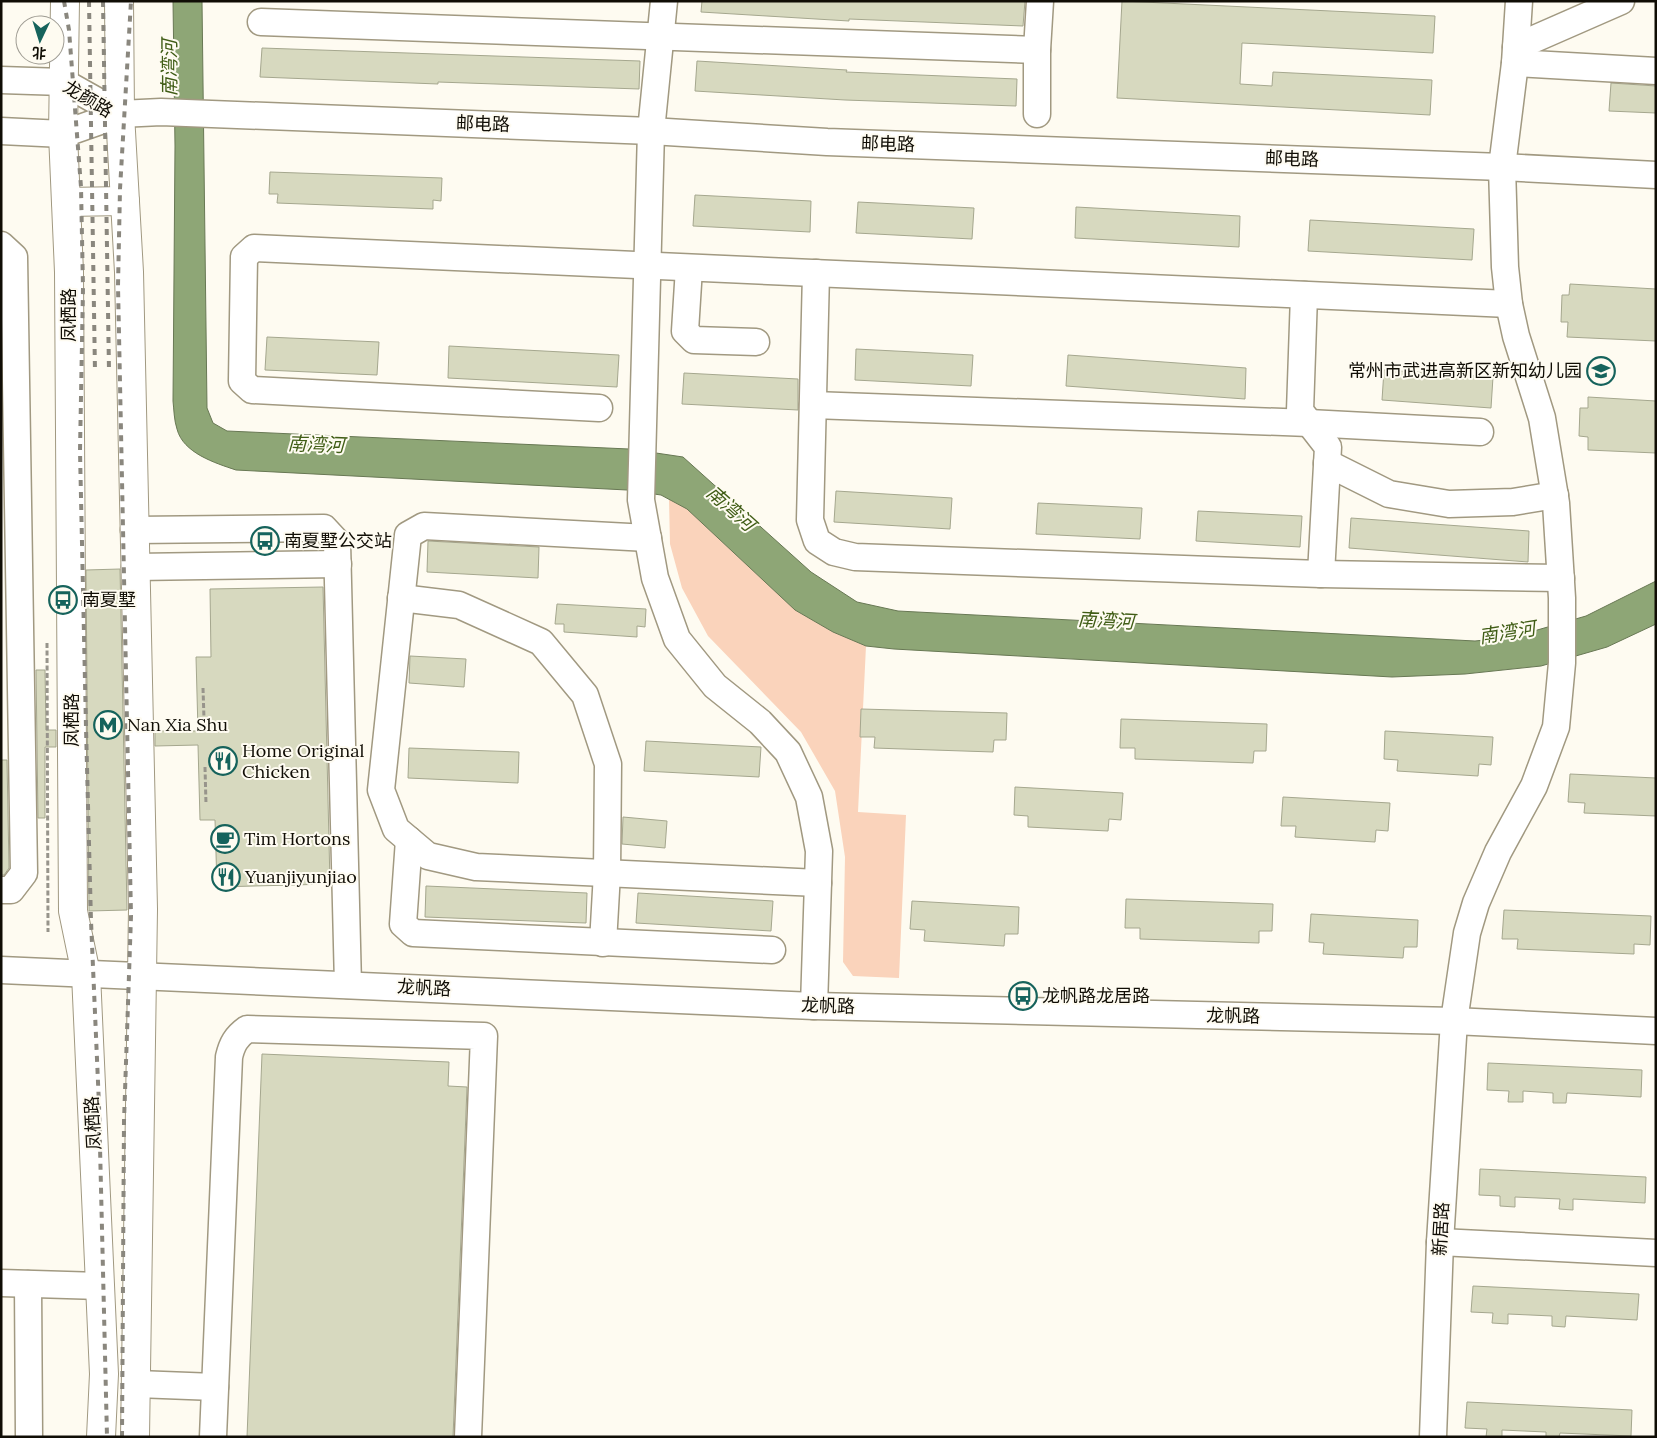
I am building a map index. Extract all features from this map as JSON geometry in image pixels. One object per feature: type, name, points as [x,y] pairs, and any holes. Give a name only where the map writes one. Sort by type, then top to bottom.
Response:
[{"type":"main road","name":"凤栖路","points":[[65,1],[63,134],[69,282],[73,911],[86,974],[104,1374],[101,1437]]},
{"type":"main road","points":[[119,1],[120,114],[128,272],[143,909],[135,1437]]},
{"type":"main road","points":[[66,202],[125,201]]},
{"type":"street","points":[[664,1],[662,37],[651,131],[642,500],[655,578],[677,639],[715,686],[760,722],[788,752],[809,797],[819,851],[814,1006]]},
{"type":"street","points":[[1037,114],[1037,50],[1040,1]]},
{"type":"street","name":"新居路","points":[[1433,1437],[1440,1242],[1454,1021],[1468,933],[1476,903],[1498,852],[1534,786],[1556,727],[1562,663],[1562,588],[1555,495],[1542,418],[1516,336],[1504,267],[1502,168],[1519,1]]},
{"type":"street","points":[[1515,55],[1621,1]]},
{"type":"street","points":[[261,22],[1037,50]]},
{"type":"street","points":[[1515,55],[1656,71]]},
{"type":"street","name":"龙颜路","points":[[1,80],[63,82],[120,114]]},
{"type":"street","name":"邮电路","points":[[120,114],[161,112],[224,114],[651,131],[827,142],[1656,175]]},
{"type":"street","name":"龙颜路","points":[[1,131],[63,134],[120,114]]},
{"type":"street","points":[[1,245],[14,257],[24,873],[10,890],[1,890]]},
{"type":"street","points":[[600,408],[252,390],[242,381],[244,257],[254,248],[1509,304]]},
{"type":"street","points":[[689,268],[685,331],[694,340],[756,342]]},
{"type":"street","points":[[816,273],[810,520],[816,540],[834,552],[855,556],[1321,574],[1562,588]]},
{"type":"street","points":[[1304,295],[1300,411],[1328,447],[1321,574]]},
{"type":"street","points":[[813,405],[1309,423],[1480,432]]},
{"type":"street","points":[[1327,463],[1389,494],[1449,504],[1513,502],[1555,495]]},
{"type":"street","points":[[648,538],[424,526],[408,535],[382,790],[396,829],[428,856],[476,867],[818,883]]},
{"type":"street","points":[[134,530],[324,528],[337,542],[348,985]]},
{"type":"street","points":[[135,567],[338,564]]},
{"type":"street","points":[[401,598],[459,605],[541,642],[584,695],[608,764],[607,873],[603,943]]},
{"type":"street","points":[[409,840],[403,924],[413,933],[772,950]]},
{"type":"street","name":"龙帆路","points":[[1,970],[814,1006],[1454,1021],[1656,1031]]},
{"type":"street","points":[[213,1437],[229,1057],[232,1044],[247,1029],[484,1036],[468,1437]]},
{"type":"street","points":[[1440,1242],[1656,1253]]},
{"type":"street","points":[[1,1283],[100,1286]]},
{"type":"street","points":[[28,1284],[29,1437]]},
{"type":"street","points":[[137,1384],[215,1387]]},
{"type":"path","points":[[47,644],[48,932]]},
{"type":"path","points":[[203,688],[204,719]]},
{"type":"path","points":[[205,767],[206,804]]},
{"type":"shaded area","points":[[669,499],[687,509],[795,610],[833,632],[866,646],[858,812],[906,815],[899,978],[853,976],[843,962],[845,857],[835,791],[801,732],[708,636],[682,588],[670,544]]},
{"type":"water","name":"南湾河","points":[[173,1],[202,1],[207,408],[213,423],[227,431],[629,449],[683,457],[811,572],[857,602],[898,611],[1475,641],[1513,637],[1586,616],[1656,581],[1656,624],[1607,647],[1541,666],[1465,674],[1392,677],[866,646],[833,632],[795,610],[687,509],[661,495],[627,490],[236,470],[210,460],[193,451],[180,437],[175,422],[173,401],[175,146]]},
{"type":"building","points":[[702,1],[1025,1],[1023,26],[849,19],[849,21],[701,12]]},
{"type":"building","points":[[1122,1],[1435,16],[1433,53],[1242,43],[1240,84],[1272,86],[1273,72],[1432,80],[1430,115],[1117,98]]},
{"type":"building","points":[[262,48],[640,61],[639,89],[260,77]]},
{"type":"building","points":[[697,61],[847,70],[846,72],[1017,79],[1016,106],[845,100],[695,91]]},
{"type":"building","points":[[1611,83],[1656,86],[1656,113],[1609,111]]},
{"type":"building","points":[[270,172],[442,178],[441,201],[433,200],[433,209],[277,203],[278,194],[269,194]]},
{"type":"building","points":[[695,195],[811,201],[810,232],[693,226]]},
{"type":"building","points":[[858,202],[974,208],[972,239],[856,233]]},
{"type":"building","points":[[1076,207],[1240,216],[1239,247],[1075,238]]},
{"type":"building","points":[[1310,220],[1474,229],[1472,260],[1308,251]]},
{"type":"building","points":[[1570,284],[1656,289],[1656,341],[1567,337],[1568,322],[1561,322],[1562,295],[1569,295]]},
{"type":"building","points":[[267,337],[379,342],[377,375],[265,370]]},
{"type":"building","points":[[449,346],[619,355],[617,387],[448,378]]},
{"type":"building","points":[[856,349],[973,355],[971,386],[855,380]]},
{"type":"building","points":[[1068,355],[1246,368],[1245,399],[1066,386]]},
{"type":"building","points":[[1384,370],[1493,377],[1491,408],[1382,400]]},
{"type":"building","points":[[684,373],[798,379],[798,410],[682,404]]},
{"type":"building","points":[[1588,397],[1656,401],[1656,453],[1588,450],[1588,437],[1579,436],[1580,408],[1588,408]]},
{"type":"building","points":[[836,491],[952,498],[950,529],[834,522]]},
{"type":"building","points":[[1038,503],[1142,508],[1140,539],[1036,534]]},
{"type":"building","points":[[1198,511],[1302,516],[1300,547],[1196,541]]},
{"type":"building","points":[[1351,518],[1529,531],[1528,562],[1349,548]]},
{"type":"building","points":[[428,541],[539,547],[538,578],[427,572]]},
{"type":"building","points":[[120,569],[127,910],[89,911],[86,570]]},
{"type":"building","points":[[323,587],[330,884],[217,887],[215,820],[200,820],[198,745],[155,746],[155,731],[198,731],[196,657],[211,657],[210,589]]},
{"type":"building","points":[[557,604],[646,609],[645,627],[637,626],[637,637],[564,632],[564,624],[555,624]]},
{"type":"building","points":[[410,656],[466,659],[464,687],[409,683]]},
{"type":"building","points":[[36,670],[45,670],[46,730],[56,730],[56,747],[45,747],[45,818],[38,818]]},
{"type":"building","points":[[861,709],[1007,713],[1006,740],[994,740],[993,752],[874,748],[875,737],[860,737]]},
{"type":"building","points":[[1121,719],[1267,724],[1266,751],[1254,751],[1253,763],[1135,759],[1135,748],[1120,748]]},
{"type":"building","points":[[1385,731],[1493,737],[1491,765],[1479,764],[1478,776],[1397,771],[1398,760],[1384,759]]},
{"type":"building","points":[[646,741],[761,747],[759,777],[644,771]]},
{"type":"building","points":[[409,748],[519,752],[518,783],[408,778]]},
{"type":"building","points":[[1,760],[7,760],[9,868],[4,875],[1,875]]},
{"type":"building","points":[[1570,774],[1656,778],[1656,816],[1584,813],[1585,803],[1568,802]]},
{"type":"building","points":[[1015,787],[1123,793],[1121,820],[1109,819],[1108,831],[1028,827],[1028,816],[1014,815]]},
{"type":"building","points":[[1283,797],[1390,803],[1388,831],[1376,830],[1375,842],[1295,837],[1296,826],[1281,826]]},
{"type":"building","points":[[623,817],[667,821],[665,848],[622,844]]},
{"type":"building","points":[[426,886],[587,893],[586,923],[425,917]]},
{"type":"building","points":[[638,893],[773,901],[771,931],[636,923]]},
{"type":"building","points":[[1126,899],[1273,904],[1272,931],[1259,931],[1259,943],[1140,939],[1140,928],[1125,928]]},
{"type":"building","points":[[912,901],[1019,907],[1018,934],[1005,934],[1004,946],[924,941],[925,930],[910,929]]},
{"type":"building","points":[[1504,910],[1651,916],[1650,945],[1634,944],[1634,954],[1517,949],[1518,939],[1502,939]]},
{"type":"building","points":[[1311,914],[1418,920],[1417,947],[1404,947],[1403,958],[1323,954],[1324,943],[1309,942]]},
{"type":"building","points":[[262,1054],[449,1062],[448,1086],[467,1087],[453,1437],[247,1437]]},
{"type":"building","points":[[1488,1063],[1642,1070],[1641,1097],[1567,1093],[1566,1103],[1553,1103],[1553,1093],[1523,1091],[1523,1102],[1508,1102],[1509,1091],[1487,1090]]},
{"type":"building","points":[[1480,1169],[1646,1177],[1645,1203],[1573,1199],[1573,1210],[1559,1209],[1560,1199],[1515,1197],[1515,1207],[1500,1206],[1500,1196],[1479,1195]]},
{"type":"building","points":[[1473,1286],[1639,1294],[1637,1320],[1566,1316],[1565,1327],[1552,1326],[1552,1316],[1508,1314],[1508,1324],[1492,1323],[1493,1313],[1471,1312]]},
{"type":"building","points":[[1467,1402],[1632,1410],[1631,1436],[1560,1433],[1559,1437],[1546,1437],[1546,1432],[1502,1430],[1502,1437],[1486,1437],[1487,1429],[1465,1428]]},
{"type":"railway","points":[[64,1],[69,30],[81,187],[83,288],[80,451],[91,921],[99,1105],[107,1437]]},
{"type":"railway","points":[[89,1],[95,372]]},
{"type":"railway","points":[[103,1],[109,371]]},
{"type":"railway","points":[[122,1437],[124,1121],[131,916],[118,286],[120,189],[131,1]]},
{"type":"place","name":"常州市武进高新区新知幼儿园","points":[[1601,371]]},
{"type":"place","name":"南夏墅公交站","points":[[265,541]]},
{"type":"place","name":"南夏墅","points":[[63,600]]},
{"type":"place","name":"Nan Xia Shu","points":[[108,725]]},
{"type":"place","name":"Home Original Chicken","points":[[223,761]]},
{"type":"place","name":"Tim Hortons","points":[[225,839]]},
{"type":"place","name":"Yuanjiyunjiao","points":[[226,877]]},
{"type":"place","name":"龙帆路龙居路","points":[[1023,996]]}]
